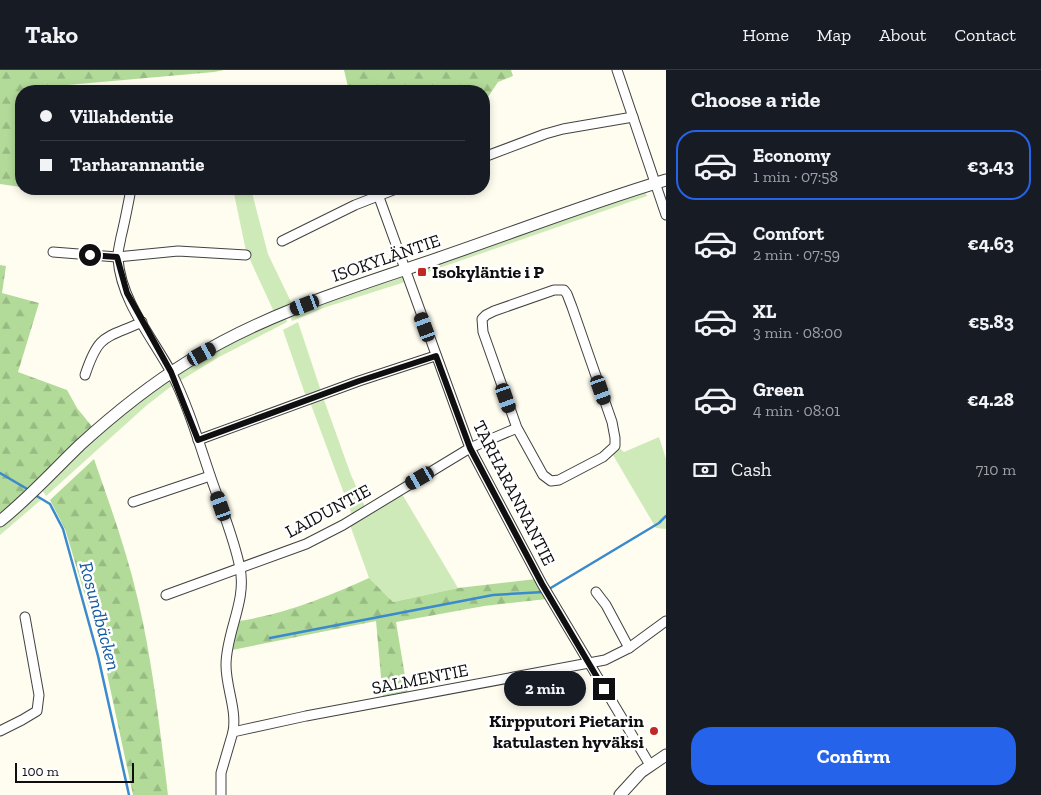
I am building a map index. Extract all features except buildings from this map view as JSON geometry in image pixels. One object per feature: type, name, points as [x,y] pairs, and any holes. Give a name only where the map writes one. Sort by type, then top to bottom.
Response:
[{"type":"street","points":[[617,70],[633,117],[661,181],[666,215]]},
{"type":"street","points":[[490,155],[544,134],[633,117]]},
{"type":"street","name":"ISOKYLÄNTIE","points":[[0,521],[21,504],[96,432],[138,396],[171,372],[213,347],[271,318],[357,286],[661,181]]},
{"type":"street","points":[[130,195],[117,257],[127,293],[171,372],[198,440],[240,568],[239,603],[229,640],[226,662],[227,679],[234,714],[233,732],[221,773],[221,795]]},
{"type":"street","points":[[282,241],[371,195]]},
{"type":"street","name":"TARHARANNANTIE","points":[[378,195],[470,448],[547,592],[650,765]]},
{"type":"street","points":[[53,252],[117,257],[178,251],[246,255]]},
{"type":"street","points":[[554,290],[564,290],[572,307],[612,422],[615,446],[603,457],[559,480],[551,481],[542,475],[517,428],[483,332],[482,320],[486,315],[554,290]]},
{"type":"street","points":[[85,375],[95,348],[101,341],[107,336],[142,322]]},
{"type":"street","points":[[198,440],[359,381],[436,356]]},
{"type":"street","name":"LAIDUNTIE","points":[[166,595],[326,535],[470,448],[517,428]]},
{"type":"street","points":[[133,502],[210,476]]},
{"type":"street","points":[[596,592],[606,605],[629,648]]},
{"type":"street","points":[[0,731],[36,711],[39,695],[24,617]]},
{"type":"street","name":"SALMENTIE","points":[[233,732],[306,716],[605,660],[629,648],[666,621]]},
{"type":"street","points":[[620,795],[641,772],[666,755]]},
{"type":"green space","points":[[0,70],[224,70],[67,85],[15,85],[15,186],[0,184]]},
{"type":"green space","points":[[344,70],[511,70],[513,76],[498,82],[490,94],[490,85],[348,85]]},
{"type":"green space","points":[[645,192],[647,196],[419,275],[418,273],[424,268]]},
{"type":"green space","points":[[234,195],[253,195],[268,254],[293,306],[275,314],[246,251]]},
{"type":"green space","points":[[0,265],[6,266],[2,293],[39,303],[18,372],[67,390],[77,408],[94,429],[27,492],[0,513]]},
{"type":"green space","points":[[402,273],[405,282],[326,307],[292,321],[289,314]]},
{"type":"green space","points":[[285,316],[287,322],[219,357],[178,382],[174,374]]},
{"type":"green space","points":[[298,322],[321,391],[306,397],[283,330]]},
{"type":"green space","points":[[169,377],[173,385],[147,405],[46,496],[41,488],[85,446]]},
{"type":"green space","points":[[323,397],[351,475],[365,507],[352,515],[310,402]]},
{"type":"green space","points":[[659,437],[666,459],[666,529],[656,528],[613,455],[618,447],[624,452]]},
{"type":"green space","points":[[94,459],[123,546],[138,600],[152,673],[168,795],[133,795],[103,655],[65,529],[50,500]]},
{"type":"green space","points":[[37,492],[42,499],[0,535],[0,526]]},
{"type":"green space","points":[[402,494],[458,588],[393,602],[369,578],[350,525]]},
{"type":"green space","points":[[369,578],[393,602],[458,588],[536,579],[547,599],[484,606],[396,622],[408,694],[383,699],[376,621],[232,650],[239,621],[273,614],[306,604]]},
{"type":"waterway","name":"Rosundbäcken","points":[[0,473],[29,490]]},
{"type":"waterway","name":"Rosundbäcken","points":[[35,495],[50,504],[63,529],[98,656],[129,795]]},
{"type":"waterway","points":[[549,589],[659,523],[666,516]]},
{"type":"waterway","points":[[270,638],[493,595],[544,592]]},
{"type":"place","name":"Isokyläntie i P","points":[[422,272]]},
{"type":"place","name":"Kirpputori Pietarin katulasten hyväksi","points":[[654,731]]},
{"type":"route","points":[[90,255],[117,257],[133,307],[171,372],[198,440],[359,381],[436,356],[470,448],[542,584],[604,689]]}]
